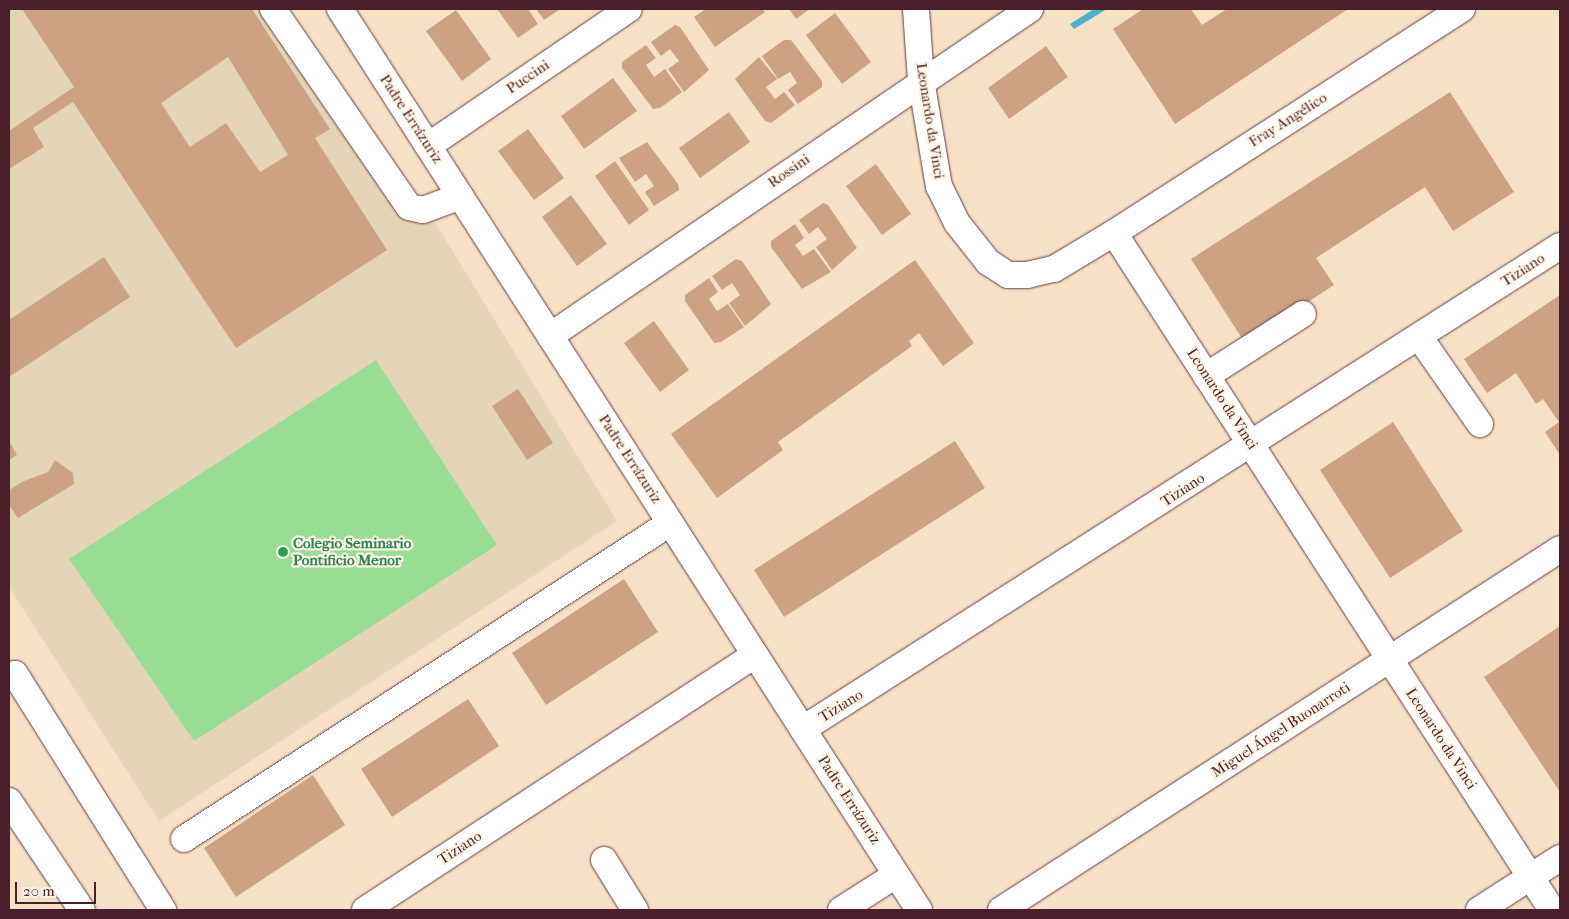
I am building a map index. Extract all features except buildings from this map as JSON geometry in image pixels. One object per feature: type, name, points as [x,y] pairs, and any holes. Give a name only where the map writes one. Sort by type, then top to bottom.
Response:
[{"type":"street","points":[[273,9],[409,207],[423,210],[461,196]]},
{"type":"street","name":"Padre Errázuriz","points":[[340,9],[919,910]]},
{"type":"street","name":"Puccini","points":[[428,146],[629,9]]},
{"type":"street","name":"Leonardo da Vinci","points":[[916,9],[921,80],[939,186],[957,223],[988,262],[1008,275],[1027,275],[1054,268],[1114,233],[1552,910]]},
{"type":"street","name":"Rossini","points":[[550,336],[921,80],[1030,9]]},
{"type":"street","name":"Fray Angélico","points":[[1114,233],[1462,9]]},
{"type":"street","name":"Tiziano","points":[[803,729],[1252,446],[1560,246]]},
{"type":"street","points":[[1206,376],[1303,314]]},
{"type":"street","points":[[1420,338],[1480,424]]},
{"type":"street","points":[[184,839],[670,523]]},
{"type":"street","name":"Miguel Ángel Buonarroti","points":[[1001,910],[1560,549]]},
{"type":"street","name":"Tiziano","points":[[365,910],[755,655]]},
{"type":"street","points":[[9,678],[15,674],[163,910]]},
{"type":"street","points":[[9,800],[82,910]]},
{"type":"street","points":[[1479,910],[1560,858]]},
{"type":"street","points":[[604,860],[635,910]]},
{"type":"street","points":[[841,910],[896,875]]},
{"type":"shaded area","name":"Colegio Seminario Pontificio Menor","points":[[9,9],[289,9],[435,222],[617,521],[159,821],[9,587]]},
{"type":"green space","name":"Colegio Seminario Pontificio Menor","points":[[376,360],[497,545],[194,741],[69,559]]},
{"type":"water","points":[[1094,9],[1107,9],[1074,29],[1070,24]]},
{"type":"place","name":"Colegio Seminario Pontificio Menor","points":[[283,552]]}]
